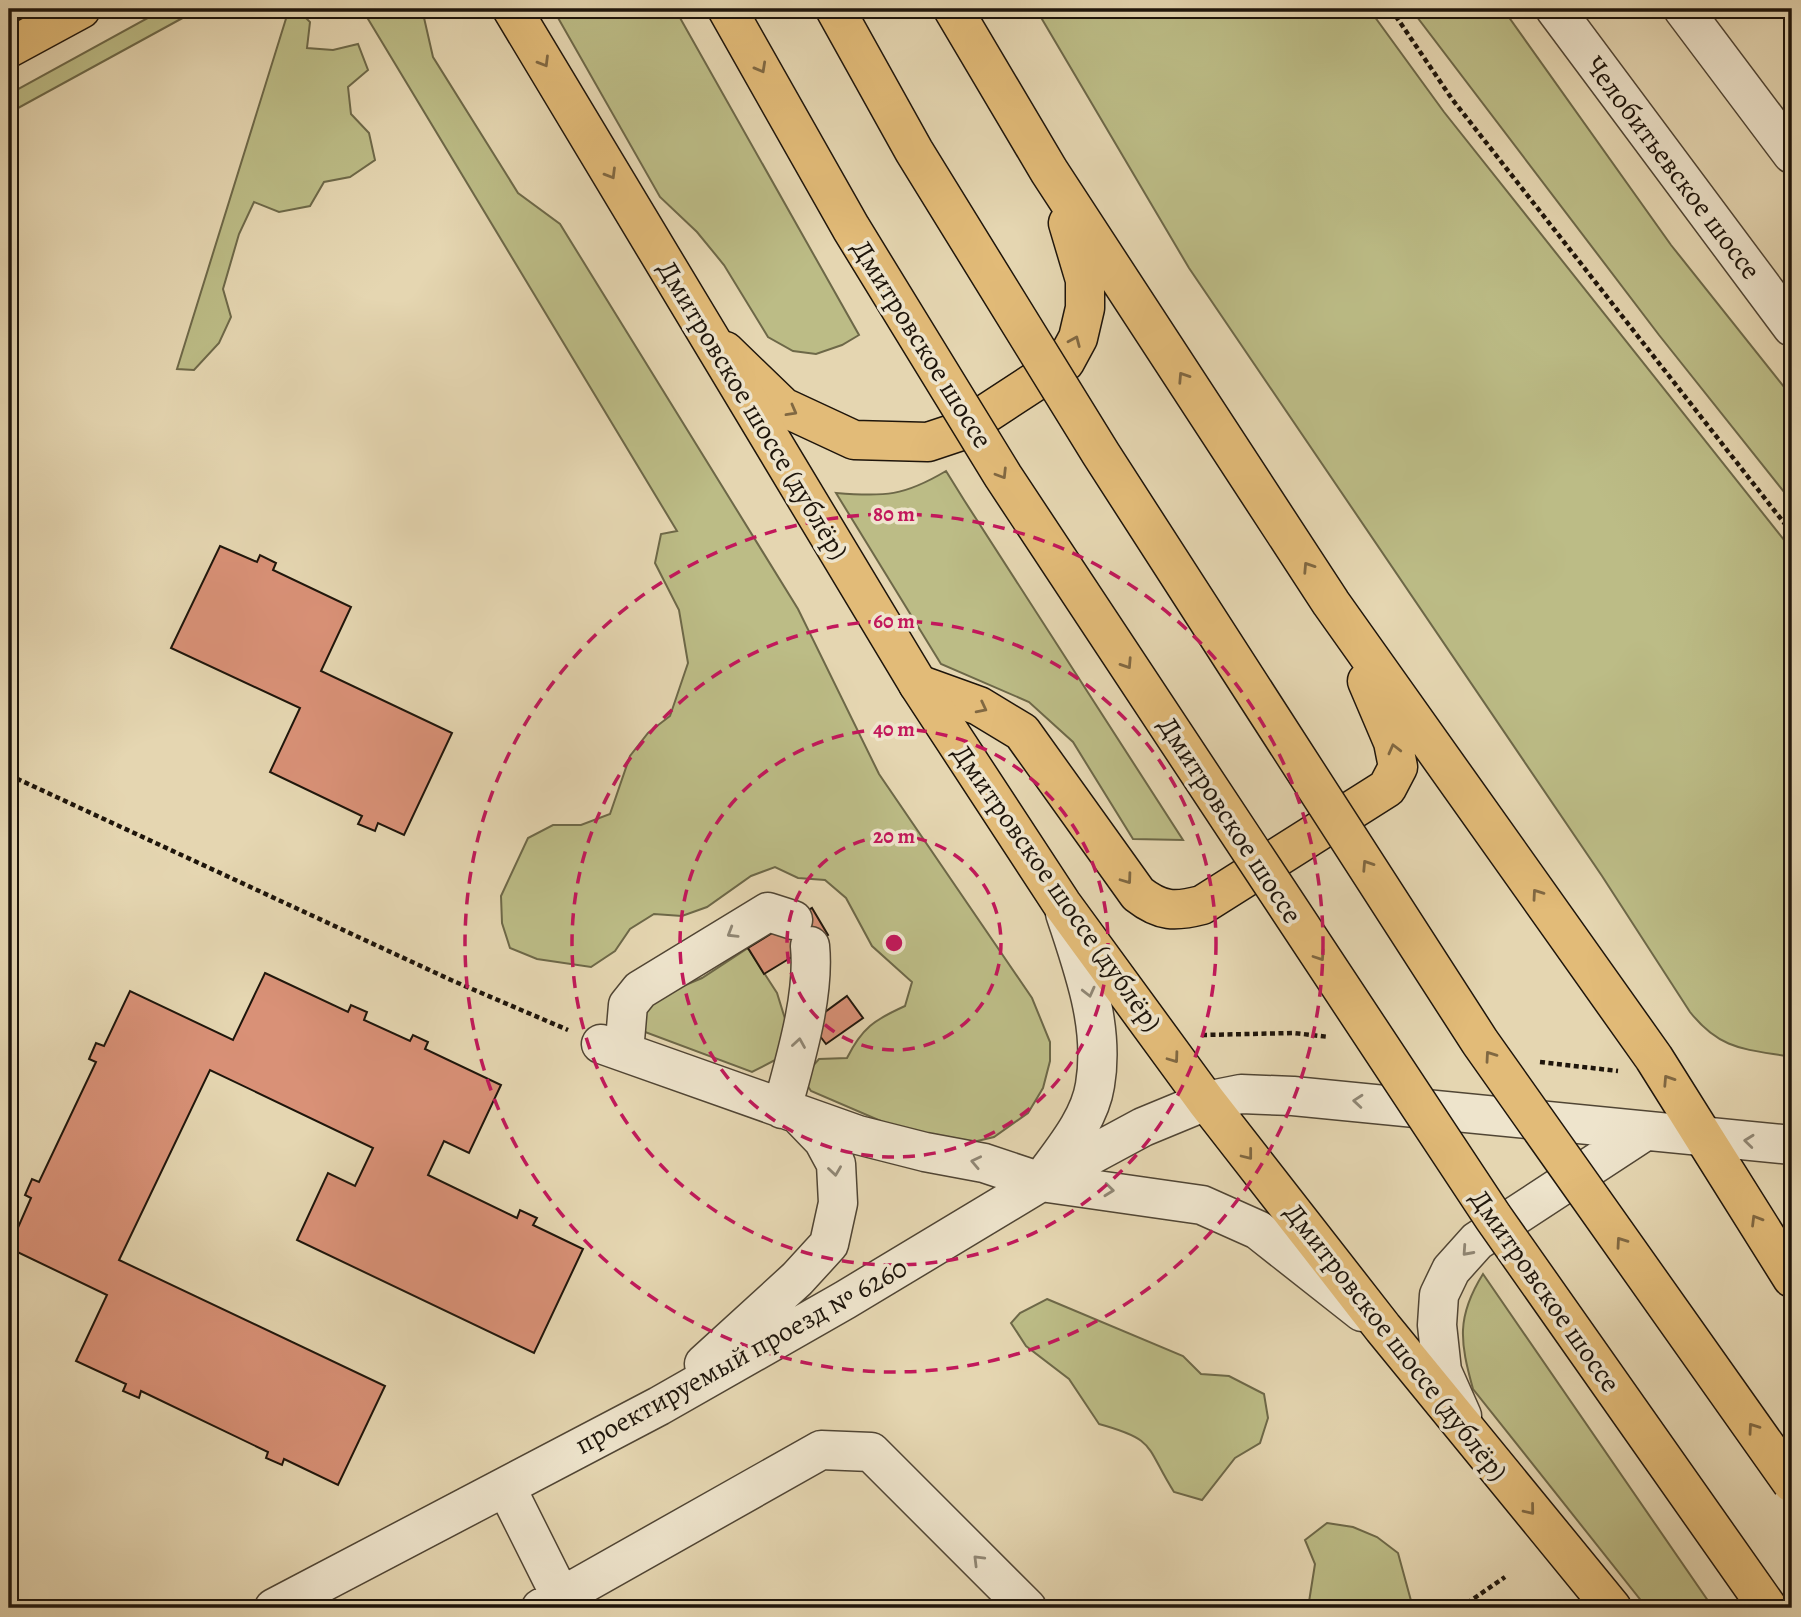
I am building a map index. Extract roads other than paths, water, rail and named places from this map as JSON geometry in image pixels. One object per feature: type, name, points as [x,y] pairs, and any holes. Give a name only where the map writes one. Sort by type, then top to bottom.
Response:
[{"type":"main road","points":[[18,43],[62,9]]},
{"type":"main road","points":[[18,43],[81,9]]},
{"type":"main road","name":"Дмитровское шоссе (дублёр)","points":[[512,9],[918,684],[1062,904],[1206,1101],[1383,1328],[1612,1608]]},
{"type":"main road","name":"Дмитровское шоссе","points":[[727,9],[851,228],[1003,476],[1493,1217],[1768,1608]]},
{"type":"main road","points":[[835,9],[914,151],[1101,454],[1465,1018],[1792,1483]]},
{"type":"main road","points":[[953,9],[1049,171],[1331,603],[1654,1058],[1792,1278]]},
{"type":"main road","points":[[706,332],[783,407],[854,440],[928,442],[958,432],[1065,362],[1078,338],[1085,308],[1085,280],[1077,246],[1049,171]]},
{"type":"main road","points":[[918,684],[979,706],[1022,732],[1138,894],[1155,907],[1175,912],[1202,905],[1387,788],[1398,767],[1393,742],[1331,603]]},
{"type":"street","name":"Челобитьевское шоссе","points":[[1555,9],[1792,327]]},
{"type":"street","points":[[1683,9],[1792,154]]},
{"type":"street","points":[[1041,1182],[1075,1133],[1095,1087],[1098,1033],[1083,968],[1062,904]]},
{"type":"street","points":[[791,1112],[796,1058],[812,964],[801,933],[768,912],[640,990],[628,1005],[612,1048],[791,1112],[858,1135],[984,1163],[1041,1182],[1202,1205],[1258,1230],[1383,1328]]},
{"type":"street","name":"проектируемый проезд № 6260","points":[[274,1608],[659,1406],[845,1300],[1041,1182],[1143,1127],[1206,1101],[1241,1094],[1293,1096],[1705,1137]]},
{"type":"street","points":[[659,1406],[797,1279],[829,1244],[838,1203],[836,1164],[824,1140],[791,1112]]},
{"type":"street","points":[[1472,1438],[1442,1371],[1437,1325],[1439,1294],[1451,1270],[1477,1241],[1645,1131]]},
{"type":"street","points":[[1705,1137],[1792,1145]]},
{"type":"street","points":[[506,1487],[551,1603],[821,1450],[871,1452],[1027,1608]]}]
